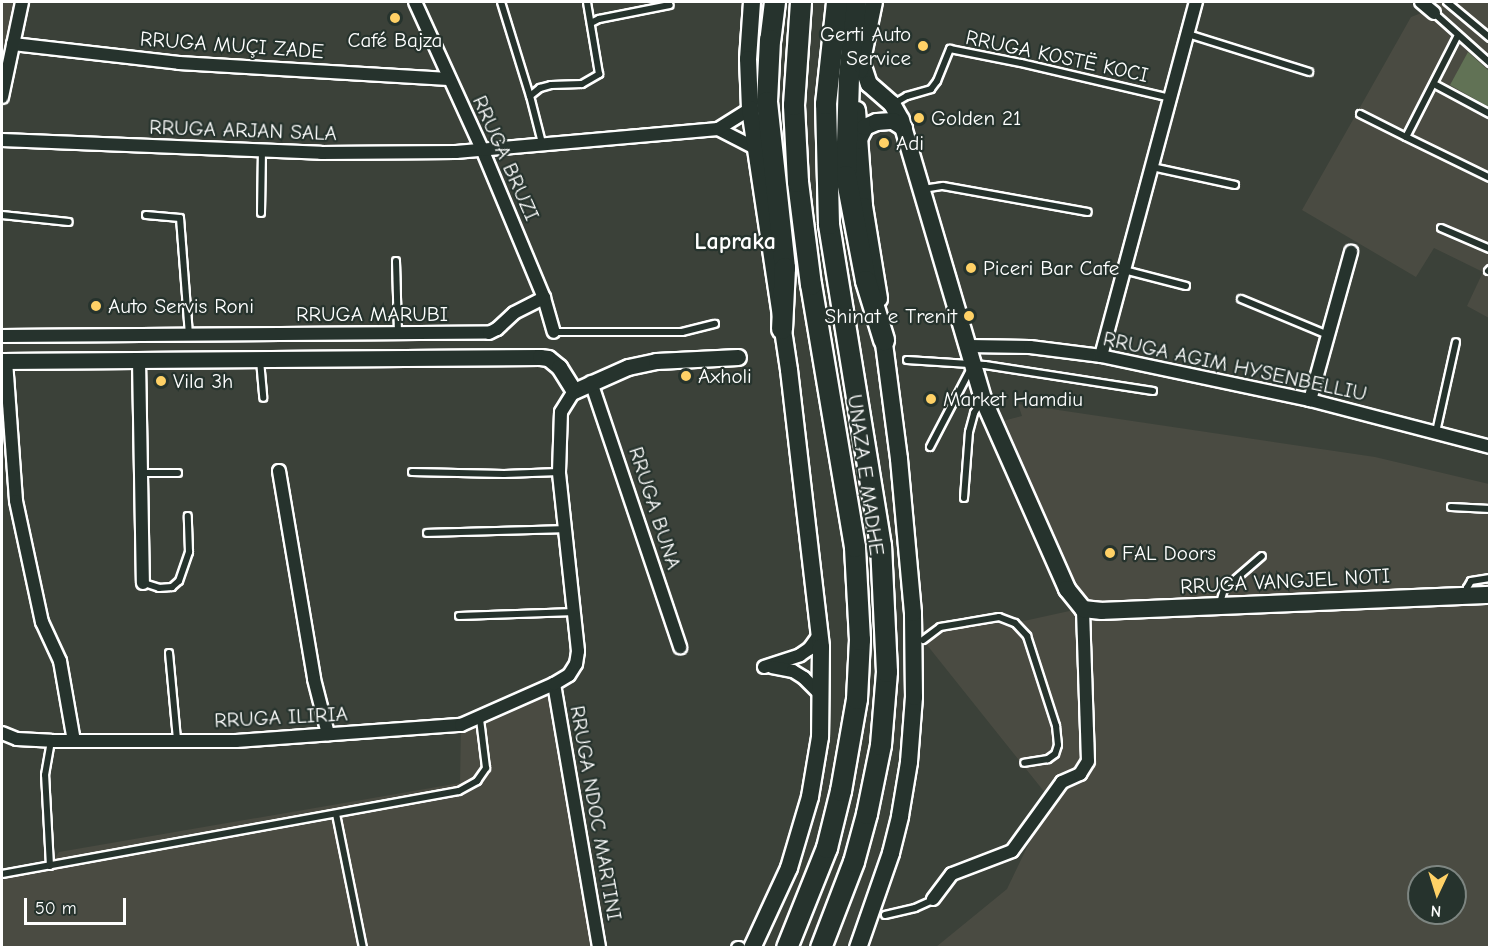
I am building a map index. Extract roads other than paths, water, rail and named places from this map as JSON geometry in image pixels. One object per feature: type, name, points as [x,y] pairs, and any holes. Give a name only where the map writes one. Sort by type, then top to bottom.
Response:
[{"type":"highway","points":[[775,2],[770,40],[767,102],[785,268],[782,329]]},
{"type":"highway","points":[[790,2],[784,70],[786,104],[795,141]]},
{"type":"highway","name":"UNAZA E MADHE","points":[[787,948],[827,848],[839,800],[854,727],[860,640],[855,548],[812,285],[795,141],[794,105],[801,2]]},
{"type":"highway","name":"UNAZA E MADHE","points":[[821,948],[854,862],[873,791],[884,721],[887,661],[881,546],[830,224],[826,104],[829,52],[837,2]]},
{"type":"highway","points":[[826,104],[836,74],[848,2]]},
{"type":"highway","points":[[856,2],[847,112],[846,176],[866,281],[884,340]]},
{"type":"main road","points":[[752,2],[748,59],[750,109],[782,329],[820,634],[821,695],[820,737],[810,797],[789,868],[752,948]]},
{"type":"main road","points":[[858,948],[891,853],[900,816],[909,762],[914,697],[910,588],[899,459],[864,206],[858,141],[861,60],[874,2]]},
{"type":"main road","points":[[861,60],[869,84],[892,104],[902,124],[983,399],[1067,589],[1083,609]]},
{"type":"main road","points":[[858,141],[865,127],[877,122],[893,121],[902,124]]},
{"type":"main road","name":"RRUGA VANGJEL NOTI","points":[[1083,609],[1102,611],[1219,607],[1490,595]]},
{"type":"street","points":[[2,96],[22,2]]},
{"type":"street","name":"RRUGA BRUZI","points":[[415,2],[482,149],[544,298],[554,332]]},
{"type":"street","points":[[1101,356],[1188,34],[1194,2]]},
{"type":"street","points":[[1421,2],[1434,13]]},
{"type":"street","name":"RRUGA MUÇI ZADE","points":[[13,44],[179,63],[449,79]]},
{"type":"street","points":[[718,129],[750,109]]},
{"type":"street","points":[[718,129],[755,148]]},
{"type":"street","name":"RRUGA ARJAN SALA","points":[[2,140],[321,153],[482,149],[718,129]]},
{"type":"street","points":[[1310,400],[1351,252]]},
{"type":"street","name":"RRUGA MARUBI","points":[[2,336],[493,332],[514,313],[544,298]]},
{"type":"street","name":"RRUGA AGIM HYSENBELLIU","points":[[969,346],[1030,348],[1101,356],[1310,400],[1490,447]]},
{"type":"street","points":[[74,741],[60,661],[42,622],[16,501],[4,361],[540,357],[548,358],[559,367],[574,391],[591,381],[656,361],[738,357]]},
{"type":"street","points":[[139,360],[143,583]]},
{"type":"street","name":"RRUGA BUNA","points":[[591,381],[680,647]]},
{"type":"street","name":"RRUGA ILIRIA","points":[[2,733],[17,739],[51,741],[236,741],[462,725],[480,719],[554,684],[569,675],[576,664],[575,612],[559,472],[561,412],[574,391]]},
{"type":"street","points":[[279,471],[312,668],[328,734]]},
{"type":"street","points":[[933,899],[952,873],[1012,851],[1062,782],[1080,774],[1088,761],[1083,609]]},
{"type":"street","points":[[820,634],[809,649],[800,655],[764,667],[793,671],[804,678],[821,695]]},
{"type":"street","name":"RRUGA NDOC MARTINI","points":[[554,684],[599,948]]},
{"type":"street","points":[[2,746],[17,739]]},
{"type":"lane","points":[[501,2],[542,143]]},
{"type":"lane","points":[[530,96],[540,88],[582,84],[599,74],[587,2]]},
{"type":"lane","points":[[1447,2],[1490,38]]},
{"type":"lane","points":[[591,23],[599,19],[670,5]]},
{"type":"lane","points":[[1434,13],[1490,63]]},
{"type":"lane","points":[[1188,34],[1309,72]]},
{"type":"lane","points":[[1406,137],[1458,35]]},
{"type":"lane","name":"RRUGA KOSTË KOCI","points":[[892,104],[907,96],[930,89],[937,81],[950,49],[1171,98]]},
{"type":"lane","points":[[1434,84],[1490,114]]},
{"type":"lane","points":[[1360,114],[1490,178]]},
{"type":"lane","points":[[261,213],[262,151]]},
{"type":"lane","points":[[1152,167],[1235,185]]},
{"type":"lane","points":[[922,189],[943,186],[1088,212]]},
{"type":"lane","points":[[2,215],[69,222]]},
{"type":"lane","points":[[146,215],[180,219],[189,335]]},
{"type":"lane","points":[[1441,228],[1490,249]]},
{"type":"lane","points":[[396,261],[398,333]]},
{"type":"lane","points":[[1124,270],[1186,286]]},
{"type":"lane","points":[[1241,299],[1328,335]]},
{"type":"lane","points":[[554,332],[682,332],[715,324]]},
{"type":"lane","points":[[1436,433],[1456,342]]},
{"type":"lane","points":[[260,360],[263,398]]},
{"type":"lane","points":[[907,360],[973,364],[1153,391]]},
{"type":"lane","points":[[930,447],[973,364]]},
{"type":"lane","points":[[964,498],[969,432],[974,413],[983,399]]},
{"type":"lane","points":[[412,472],[504,474],[559,472]]},
{"type":"lane","points":[[142,473],[178,473]]},
{"type":"lane","points":[[1451,507],[1490,509]]},
{"type":"lane","points":[[143,583],[159,588],[172,587],[179,581],[189,552],[188,516]]},
{"type":"lane","points":[[427,533],[566,529]]},
{"type":"lane","points":[[1219,607],[1224,589],[1263,556]]},
{"type":"lane","points":[[1468,596],[1467,588],[1471,581],[1490,578]]},
{"type":"lane","points":[[459,616],[575,612]]},
{"type":"lane","points":[[923,640],[940,627],[999,617],[1015,623],[1027,636],[1056,726],[1058,745],[1055,754],[1048,759],[1024,763]]},
{"type":"lane","points":[[169,653],[177,740]]},
{"type":"lane","points":[[2,874],[459,791],[477,781],[486,768],[480,719]]},
{"type":"lane","points":[[50,866],[45,774],[51,741]]},
{"type":"lane","points":[[336,814],[363,948]]},
{"type":"lane","points":[[885,915],[915,908],[933,899]]},
{"type":"place","name":"Café Bajza","points":[[395,18]]},
{"type":"place","name":"Gerti Auto Service","points":[[923,46]]},
{"type":"place","name":"Golden 21","points":[[919,118]]},
{"type":"place","name":"Adi","points":[[884,143]]},
{"type":"place","name":"Piceri Bar Cafe","points":[[971,268]]},
{"type":"place","name":"Auto Servis Roni","points":[[96,306]]},
{"type":"place","name":"Shinat e Trenit","points":[[969,316]]},
{"type":"place","name":"Axholi","points":[[686,376]]},
{"type":"place","name":"Vila 3h","points":[[161,381]]},
{"type":"place","name":"Market Hamdiu","points":[[931,399]]},
{"type":"place","name":"FAL Doors","points":[[1110,553]]},
{"type":"district","name":"Lapraka","points":[[735,242]]}]
